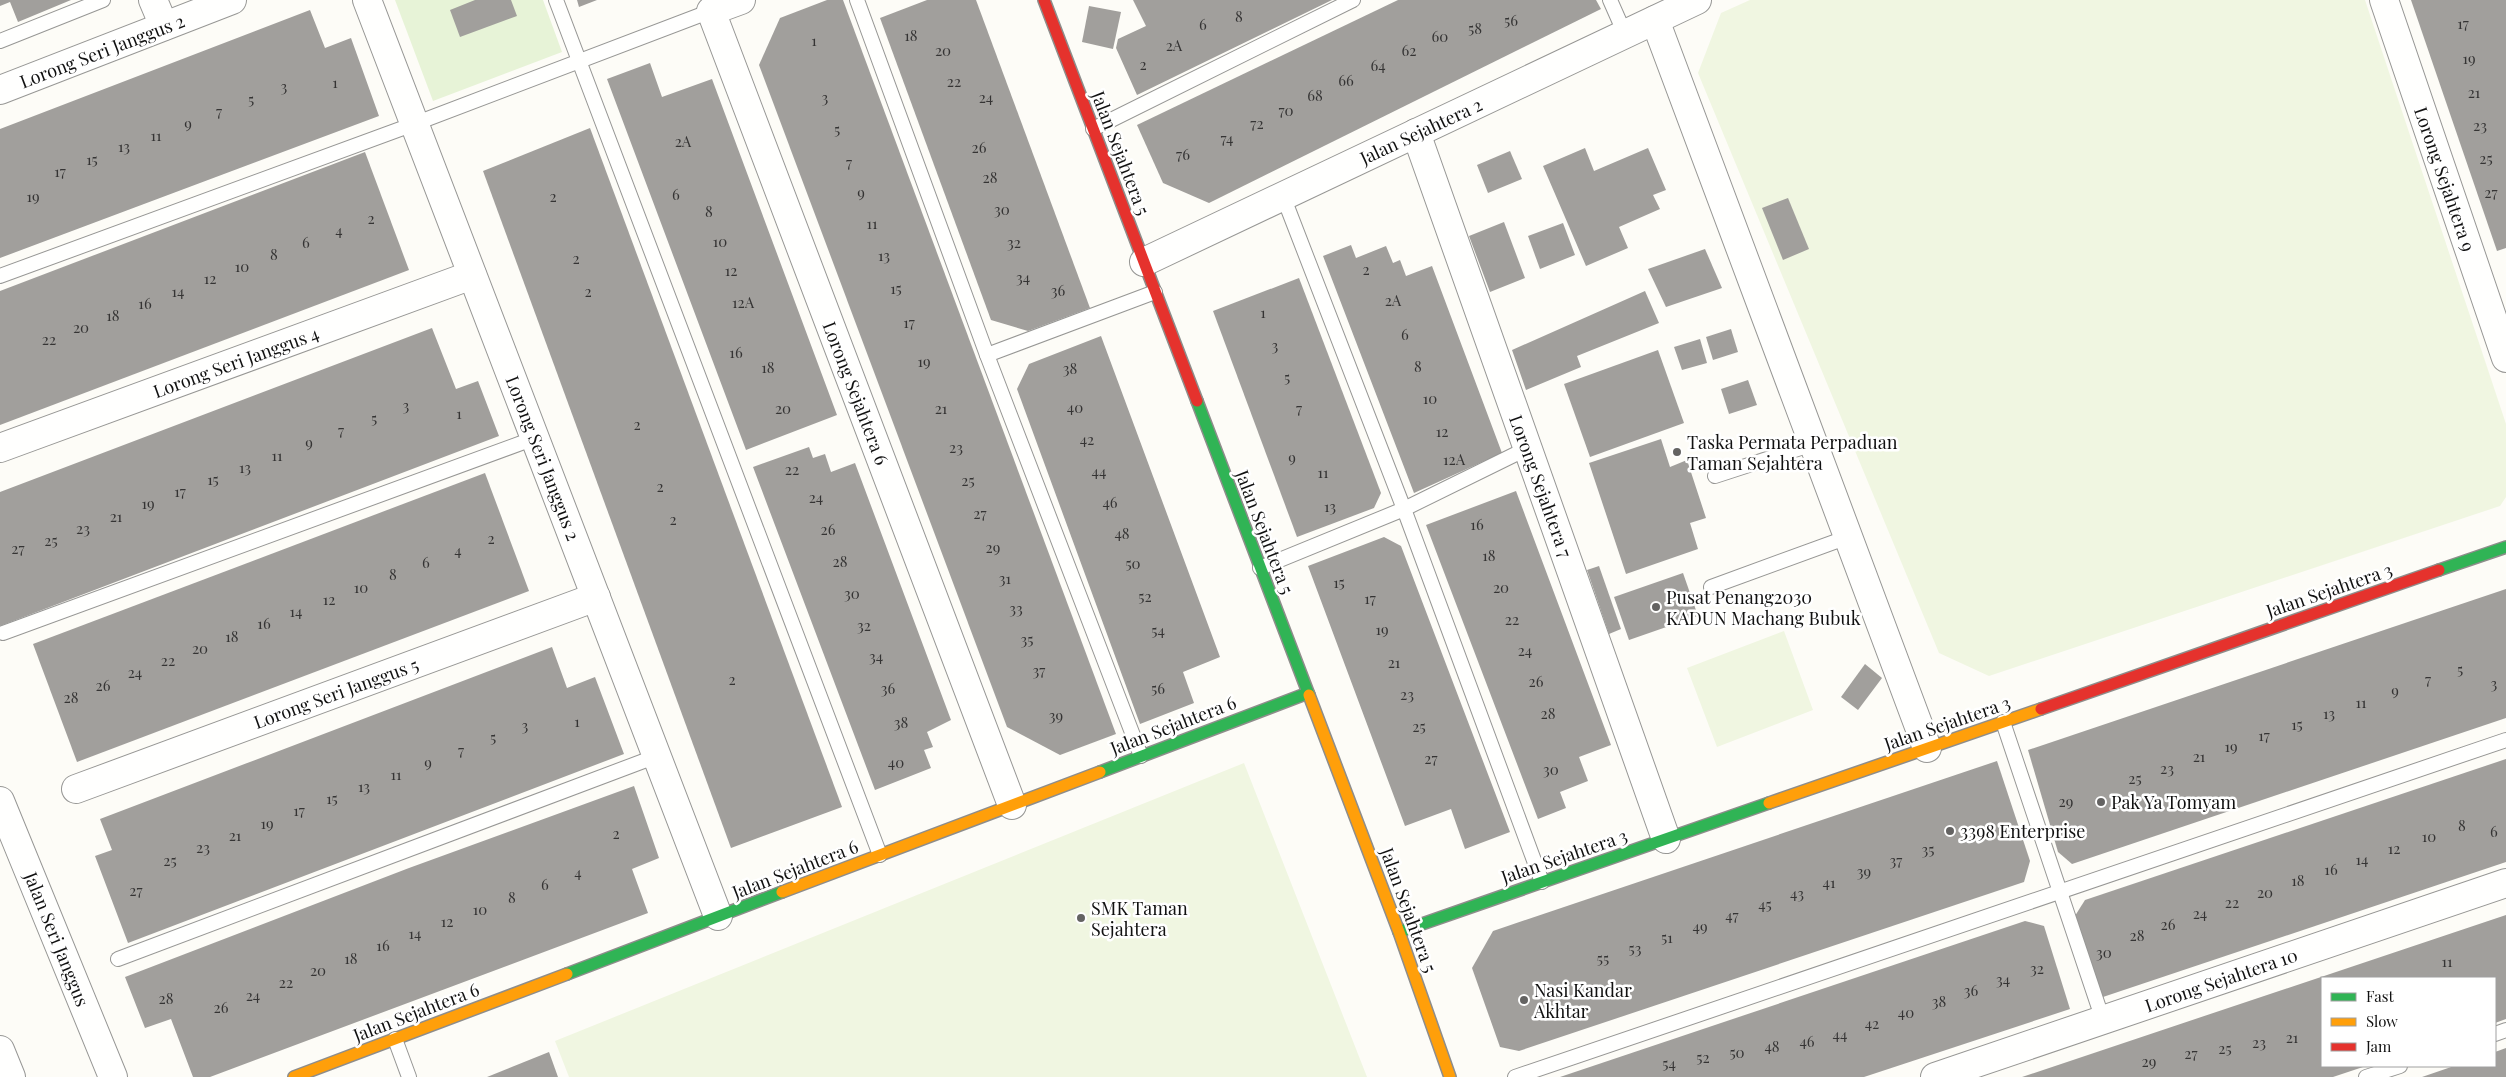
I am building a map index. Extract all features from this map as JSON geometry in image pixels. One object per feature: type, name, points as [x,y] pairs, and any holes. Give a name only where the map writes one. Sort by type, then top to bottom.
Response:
[{"type":"street","points":[[153,0],[164,26]]},
{"type":"street","name":"Lorong Seri Janggus 2","points":[[0,90],[232,0]]},
{"type":"street","name":"Lorong Seri Janggus 2","points":[[367,0],[718,916]]},
{"type":"street","points":[[709,6],[741,0]]},
{"type":"street","name":"Jalan Sejahtera 2","points":[[1144,262],[1697,0]]},
{"type":"street","name":"Lorong Sejahtera 9","points":[[2384,0],[2506,358]]},
{"type":"street","name":"Jalan Sejahtera 5","points":[[1048,1],[1093,129],[1399,932],[1450,1077]]},
{"type":"street","name":"Lorong Sejahtera 6","points":[[709,6],[1012,805]]},
{"type":"street","points":[[1654,20],[1927,748]]},
{"type":"street","name":"Lorong Sejahtera 7","points":[[1416,133],[1666,839]]},
{"type":"street","name":"Lorong Seri Janggus 4","points":[[0,448],[472,275]]},
{"type":"street","name":"Jalan Sejahtera 3","points":[[1399,932],[2506,547]]},
{"type":"street","name":"Lorong Seri Janggus 5","points":[[76,789],[596,597]]},
{"type":"street","name":"Jalan Sejahtera 6","points":[[294,1077],[1308,693]]},
{"type":"street","name":"Jalan Seri Janggus","points":[[0,800],[113,1077]]},
{"type":"street","name":"Lorong Sejahtera 10","points":[[1935,1077],[2506,882]]},
{"type":"street","points":[[0,1050],[11,1077]]},
{"type":"lane","points":[[0,41],[103,0]]},
{"type":"lane","points":[[556,0],[880,855]]},
{"type":"lane","points":[[857,0],[987,354],[1141,756]]},
{"type":"lane","points":[[1093,129],[1353,0]]},
{"type":"lane","points":[[1610,0],[1625,34]]},
{"type":"lane","points":[[0,276],[579,62],[709,6]]},
{"type":"lane","points":[[1283,196],[1404,509],[1542,882]]},
{"type":"lane","points":[[987,354],[1155,292]]},
{"type":"lane","points":[[3,633],[535,438]]},
{"type":"lane","points":[[1715,476],[1813,444]]},
{"type":"lane","points":[[1260,568],[1404,509],[1528,448]]},
{"type":"lane","points":[[1711,587],[1848,536]]},
{"type":"lane","points":[[2002,722],[2103,1020]]},
{"type":"lane","points":[[1515,1077],[2506,740]]},
{"type":"lane","points":[[118,959],[657,756]]},
{"type":"lane","points":[[395,1039],[409,1077]]},
{"type":"lane","points":[[2366,1077],[2397,1067]]},
{"type":"green space","points":[[395,0],[543,0],[562,52],[433,101]]},
{"type":"green space","points":[[1750,0],[2365,0],[2506,424],[2506,497],[2500,506],[1989,676],[1939,653],[1698,73],[1721,13]]},
{"type":"green space","points":[[1784,631],[1813,710],[1717,747],[1687,668]]},
{"type":"green space","name":"SMK Taman Sejahtera","points":[[1244,763],[1367,1077],[569,1077],[555,1041]]},
{"type":"building","points":[[0,0],[71,0],[18,22],[10,2],[0,6]]},
{"type":"building","points":[[475,0],[511,0],[517,16],[460,37],[450,10]]},
{"type":"building","points":[[577,0],[597,0],[579,7]]},
{"type":"building","points":[[827,0],[843,0],[1116,734],[1060,755],[1007,727],[759,65],[780,18]]},
{"type":"building","points":[[927,0],[976,0],[1090,308],[1028,331],[991,320],[880,18]]},
{"type":"building","points":[[1133,0],[1332,0],[1137,95],[1116,48],[1118,39],[1146,26]]},
{"type":"building","points":[[1398,0],[1596,0],[1601,9],[1209,203],[1163,183],[1137,125]]},
{"type":"building","points":[[2411,0],[2506,0],[2506,248],[2497,251]]},
{"type":"building","points":[[1089,6],[1121,12],[1113,49],[1082,42]]},
{"type":"building","points":[[310,10],[325,48],[351,38],[379,116],[0,258],[0,129]]},
{"type":"building","points":[[650,63],[662,97],[712,79],[837,415],[746,450],[607,79]]},
{"type":"building","points":[[590,128],[842,807],[731,848],[483,171]]},
{"type":"building","points":[[1585,148],[1594,171],[1648,148],[1666,190],[1653,195],[1660,209],[1619,227],[1628,248],[1586,266],[1543,166]]},
{"type":"building","points":[[1510,151],[1522,179],[1488,193],[1477,165]]},
{"type":"building","points":[[365,152],[409,270],[0,425],[0,291]]},
{"type":"building","points":[[1788,198],[1809,249],[1783,260],[1762,208]]},
{"type":"building","points":[[1504,222],[1525,278],[1490,292],[1469,236]]},
{"type":"building","points":[[1563,223],[1575,255],[1540,269],[1528,236]]},
{"type":"building","points":[[1351,245],[1356,258],[1386,246],[1393,263],[1400,260],[1406,276],[1432,266],[1502,453],[1414,493],[1323,256]]},
{"type":"building","points":[[1705,249],[1722,288],[1666,307],[1648,269]]},
{"type":"building","points":[[1299,278],[1381,493],[1374,508],[1297,537],[1213,311]]},
{"type":"building","points":[[1645,291],[1659,323],[1577,356],[1581,367],[1526,390],[1512,350]]},
{"type":"building","points":[[432,328],[456,389],[478,381],[499,436],[0,626],[0,492]]},
{"type":"building","points":[[1731,329],[1738,352],[1713,360],[1706,337]]},
{"type":"building","points":[[1101,336],[1220,657],[1183,672],[1194,703],[1140,724],[1017,389],[1029,364]]},
{"type":"building","points":[[1700,339],[1707,363],[1682,370],[1674,347]]},
{"type":"building","points":[[1658,350],[1684,423],[1590,457],[1564,384]]},
{"type":"building","points":[[1748,380],[1757,405],[1729,414],[1721,389]]},
{"type":"building","points":[[1661,439],[1670,467],[1687,460],[1706,518],[1690,523],[1698,549],[1626,574],[1589,463]]},
{"type":"building","points":[[809,447],[813,458],[825,454],[831,472],[855,463],[951,720],[927,732],[933,747],[924,750],[931,768],[875,790],[753,467]]},
{"type":"building","points":[[485,473],[529,591],[77,762],[33,644]]},
{"type":"building","points":[[1516,491],[1611,745],[1579,757],[1588,781],[1560,792],[1566,808],[1538,819],[1426,525]]},
{"type":"building","points":[[1384,537],[1401,546],[1510,832],[1465,849],[1451,809],[1405,826],[1308,566]]},
{"type":"building","points":[[1599,566],[1621,629],[1609,634],[1587,570]]},
{"type":"building","name":"Pusat Penang2030 KADUN Machang Bubuk","points":[[1683,573],[1698,616],[1629,640],[1614,597]]},
{"type":"building","points":[[2506,589],[2506,718],[2072,864],[2058,852],[2028,750]]},
{"type":"building","points":[[552,647],[567,688],[595,677],[624,754],[128,943],[95,856],[112,850],[100,819]]},
{"type":"building","points":[[1865,664],[1882,678],[1858,710],[1841,697]]},
{"type":"building","points":[[2506,759],[2506,862],[2097,999],[2073,919],[2085,900]]},
{"type":"building","points":[[1997,761],[2030,861],[2024,882],[1519,1051],[1500,1047],[1472,968],[1493,931]]},
{"type":"building","points":[[634,786],[659,858],[632,869],[648,913],[210,1077],[193,1077],[171,1019],[145,1028],[125,977],[409,868]]},
{"type":"building","points":[[2506,915],[2506,1019],[2496,1023],[2496,977],[2321,977],[2321,1067],[2363,1067],[2333,1077],[2022,1077]]},
{"type":"building","points":[[2025,921],[2044,926],[2070,1009],[1864,1077],[1560,1077]]},
{"type":"building","points":[[2506,1048],[2506,1077],[2422,1077],[2451,1067],[2496,1067],[2496,1052]]},
{"type":"building","points":[[549,1052],[558,1077],[487,1077]]},
{"type":"traffic: fast","points":[[1197,401],[1309,695]]},
{"type":"traffic: fast","points":[[2439,570],[2506,547]]},
{"type":"traffic: fast","points":[[1100,772],[1308,693]]},
{"type":"traffic: fast","points":[[1399,932],[1769,803]]},
{"type":"traffic: fast","points":[[567,974],[782,892]]},
{"type":"traffic: slow","points":[[1309,695],[1399,932],[1450,1077]]},
{"type":"traffic: slow","points":[[1769,803],[2041,709]]},
{"type":"traffic: slow","points":[[782,892],[1100,772]]},
{"type":"traffic: slow","points":[[294,1077],[567,974]]},
{"type":"traffic: jam","points":[[1044,0],[1197,401]]},
{"type":"traffic: jam","points":[[2041,709],[2439,570]]},
{"type":"place","name":"Taska Permata Perpaduan Taman Sejahtera","points":[[1677,452]]},
{"type":"place","name":"Pusat Penang2030 KADUN Machang Bubuk","points":[[1656,607]]},
{"type":"place","name":"Pak Ya Tomyam","points":[[2101,802]]},
{"type":"place","name":"3398 Enterprise","points":[[1950,831]]},
{"type":"place","name":"SMK Taman Sejahtera","points":[[1081,918]]},
{"type":"place","name":"Nasi Kandar Akhtar","points":[[1524,1000]]}]
